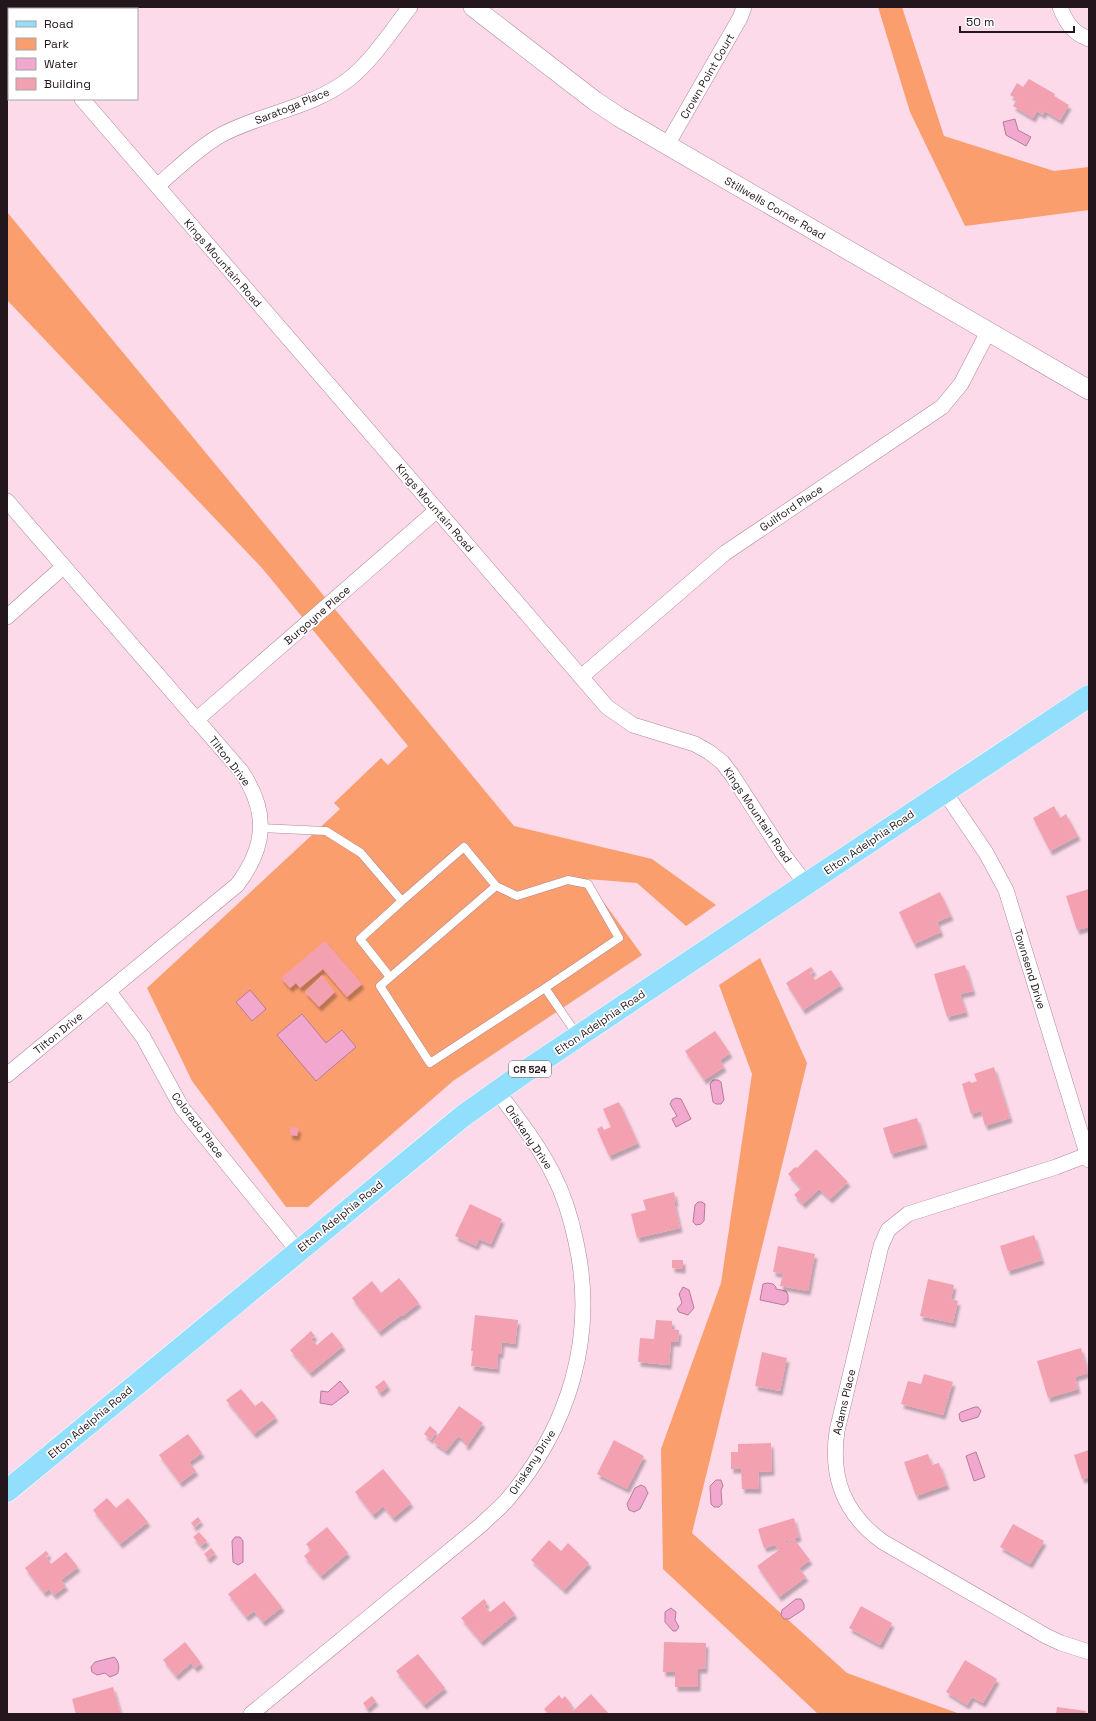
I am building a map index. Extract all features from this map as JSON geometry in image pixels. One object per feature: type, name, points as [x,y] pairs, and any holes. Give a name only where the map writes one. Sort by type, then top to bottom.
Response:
[{"type":"main road","name":"Elton Adelphia Road","points":[[7,1491],[463,1116],[497,1091],[1089,696]]},
{"type":"street","name":"Saratoga Place","points":[[157,186],[203,147],[220,136],[319,97],[349,79],[370,58],[410,7]]},
{"type":"street","name":"Stillwells Corner Road","points":[[473,7],[595,101],[667,145],[1089,390]]},
{"type":"street","name":"Crown Point Court","points":[[667,145],[740,18],[744,7]]},
{"type":"street","points":[[1060,7],[1065,20],[1071,29],[1080,36],[1089,39]]},
{"type":"street","name":"Kings Mountain Road","points":[[83,100],[607,707],[633,725],[691,743],[709,752],[722,762],[732,774],[784,854],[806,884]]},
{"type":"street","name":"Guilford Place","points":[[581,677],[725,553],[942,407],[961,384],[988,332]]},
{"type":"street","name":"Tilton Drive","points":[[7,501],[241,771],[248,782],[259,810],[260,828],[256,855],[249,870],[238,885],[7,1075]]},
{"type":"street","name":"Burgoyne Place","points":[[196,720],[437,510]]},
{"type":"street","points":[[7,617],[63,567]]},
{"type":"street","name":"Townsend Drive","points":[[944,792],[986,852],[1006,890],[1088,1157]]},
{"type":"street","name":"Colorado Place","points":[[109,992],[143,1038],[182,1108],[298,1251]]},
{"type":"street","name":"Oriskany Drive","points":[[251,1714],[481,1526],[506,1502],[547,1443],[565,1406],[578,1363],[582,1336],[583,1288],[579,1256],[571,1219],[553,1174],[529,1134],[497,1091]]},
{"type":"street","name":"Adams Place","points":[[1088,1157],[908,1214],[894,1223],[888,1230],[881,1246],[834,1448],[835,1469],[845,1500],[855,1516],[872,1534],[883,1542],[1046,1636],[1061,1643],[1089,1652]]},
{"type":"lane","points":[[260,828],[326,831],[362,853],[402,901]]},
{"type":"lane","points":[[390,977],[360,939],[464,847],[496,886],[517,896],[568,880],[588,884],[619,938],[430,1063],[380,986],[496,886]]},
{"type":"lane","points":[[545,988],[578,1037]]},
{"type":"green space","points":[[878,7],[902,7],[944,136],[1054,171],[1089,167],[1089,210],[965,226],[910,112]]},
{"type":"green space","points":[[7,212],[514,826],[652,859],[716,905],[686,926],[637,883],[587,879],[642,955],[453,1081],[308,1207],[286,1207],[192,1081],[147,988],[340,809],[334,803],[381,758],[388,765],[408,746],[262,568],[7,300]]},
{"type":"green space","points":[[760,958],[807,1063],[692,1533],[847,1673],[960,1714],[818,1714],[663,1569],[661,1449],[721,1283],[752,1074],[719,985]]},
{"type":"water","points":[[1015,119],[1018,130],[1031,137],[1026,146],[1006,135],[1003,122]]},
{"type":"water","points":[[250,990],[266,1009],[252,1021],[236,1002]]},
{"type":"water","points":[[302,1014],[326,1043],[342,1030],[356,1047],[316,1081],[277,1035]]},
{"type":"water","points":[[713,1080],[718,1080],[721,1082],[724,1100],[721,1104],[716,1104],[713,1102],[710,1084]]},
{"type":"water","points":[[676,1098],[681,1099],[691,1119],[676,1127],[672,1119],[677,1116],[670,1104],[672,1100]]},
{"type":"water","points":[[698,1202],[705,1204],[704,1221],[701,1224],[696,1225],[693,1222],[695,1205]]},
{"type":"water","points":[[763,1284],[773,1284],[776,1289],[786,1291],[788,1295],[788,1302],[784,1305],[760,1300]]},
{"type":"water","points":[[683,1287],[689,1290],[694,1308],[688,1315],[679,1312],[677,1309],[682,1303],[679,1294]]},
{"type":"water","points":[[340,1381],[349,1392],[332,1405],[320,1403],[321,1391],[328,1392]]},
{"type":"water","points":[[978,1407],[981,1411],[978,1417],[962,1422],[960,1420],[959,1414],[961,1412]]},
{"type":"water","points":[[976,1452],[985,1477],[974,1481],[966,1456]]},
{"type":"water","points":[[716,1480],[721,1480],[723,1486],[721,1490],[722,1504],[719,1507],[714,1507],[711,1504],[710,1486]]},
{"type":"water","points":[[641,1485],[645,1487],[648,1493],[640,1509],[634,1512],[629,1510],[627,1504],[635,1488]]},
{"type":"water","points":[[235,1537],[240,1537],[243,1541],[243,1562],[238,1565],[233,1562],[232,1541]]},
{"type":"water","points":[[796,1599],[801,1599],[804,1604],[804,1609],[789,1619],[784,1619],[781,1615],[782,1610]]},
{"type":"water","points":[[671,1608],[676,1612],[675,1620],[679,1627],[676,1631],[673,1631],[665,1622],[665,1612]]},
{"type":"water","points":[[114,1657],[117,1660],[118,1665],[117,1674],[110,1677],[105,1673],[97,1675],[92,1672],[91,1667],[95,1662]]},
{"type":"building","points":[[1029,79],[1055,94],[1054,96],[1069,105],[1060,120],[1045,111],[1043,115],[1037,111],[1033,118],[1013,106],[1017,99],[1010,95],[1017,83],[1023,87]]},
{"type":"building","points":[[1054,806],[1060,818],[1066,814],[1078,836],[1050,851],[1033,818]]},
{"type":"building","points":[[1089,889],[1089,927],[1077,930],[1066,896]]},
{"type":"building","points":[[940,892],[951,916],[937,922],[941,932],[914,944],[899,912]]},
{"type":"building","points":[[325,941],[362,984],[347,997],[323,969],[300,988],[296,983],[290,988],[281,978]]},
{"type":"building","points":[[965,965],[973,991],[960,994],[966,1012],[947,1017],[934,974]]},
{"type":"building","points":[[811,967],[814,971],[810,973],[815,980],[831,970],[841,985],[803,1010],[786,983]]},
{"type":"building","points":[[322,975],[335,992],[319,1007],[305,992]]},
{"type":"building","points":[[715,1031],[730,1053],[720,1060],[724,1067],[704,1080],[685,1051]]},
{"type":"building","points":[[994,1067],[1010,1118],[985,1126],[981,1111],[971,1114],[962,1084],[970,1081],[971,1083],[977,1081],[974,1074]]},
{"type":"building","points":[[619,1102],[638,1143],[609,1156],[597,1129],[602,1126],[604,1130],[611,1127],[603,1109]]},
{"type":"building","points":[[917,1118],[925,1144],[891,1154],[883,1128]]},
{"type":"building","points":[[290,1127],[299,1128],[297,1136],[290,1135]]},
{"type":"building","points":[[816,1149],[848,1182],[830,1199],[819,1189],[803,1204],[794,1195],[801,1188],[788,1174],[795,1167],[797,1168]]},
{"type":"building","points":[[674,1192],[676,1202],[674,1202],[680,1228],[637,1238],[631,1214],[646,1210],[643,1200]]},
{"type":"building","points":[[470,1204],[502,1219],[491,1244],[479,1239],[476,1246],[455,1236]]},
{"type":"building","points":[[1034,1235],[1042,1260],[1008,1271],[1000,1246]]},
{"type":"building","points":[[778,1246],[815,1254],[808,1291],[780,1286],[783,1274],[773,1272]]},
{"type":"building","points":[[672,1260],[683,1260],[683,1269],[672,1268]]},
{"type":"building","points":[[399,1278],[419,1303],[379,1332],[352,1298],[372,1281],[381,1293]]},
{"type":"building","points":[[928,1279],[954,1285],[951,1299],[958,1301],[953,1323],[920,1316]]},
{"type":"building","points":[[475,1315],[518,1320],[515,1344],[502,1342],[501,1354],[498,1354],[497,1369],[471,1366]]},
{"type":"building","points":[[656,1320],[672,1321],[672,1329],[679,1330],[678,1342],[671,1342],[669,1365],[638,1362],[640,1338],[654,1339]]},
{"type":"building","points":[[311,1331],[315,1336],[311,1339],[317,1345],[332,1332],[343,1346],[310,1373],[290,1350]]},
{"type":"building","points":[[1081,1348],[1088,1373],[1075,1377],[1078,1389],[1048,1398],[1037,1361]]},
{"type":"building","points":[[762,1352],[787,1358],[780,1391],[755,1386]]},
{"type":"building","points":[[924,1374],[953,1382],[943,1415],[901,1404],[908,1381],[921,1384]]},
{"type":"building","points":[[384,1380],[388,1386],[380,1393],[375,1387]]},
{"type":"building","points":[[241,1389],[255,1406],[262,1401],[276,1417],[254,1434],[226,1400]]},
{"type":"building","points":[[459,1406],[483,1423],[467,1446],[464,1444],[465,1441],[458,1436],[446,1451],[433,1442]]},
{"type":"building","points":[[430,1426],[437,1432],[431,1440],[424,1434]]},
{"type":"building","points":[[188,1434],[202,1453],[189,1462],[196,1471],[180,1483],[159,1455]]},
{"type":"building","points":[[614,1440],[644,1456],[627,1489],[597,1474]]},
{"type":"building","points":[[771,1443],[772,1471],[758,1472],[759,1489],[742,1489],[741,1469],[731,1469],[731,1452],[738,1452],[738,1444]]},
{"type":"building","points":[[1089,1450],[1089,1477],[1082,1479],[1074,1455]]},
{"type":"building","points":[[928,1454],[932,1465],[939,1463],[947,1485],[916,1496],[904,1462]]},
{"type":"building","points":[[383,1469],[411,1503],[393,1518],[383,1506],[373,1515],[355,1492]]},
{"type":"building","points":[[107,1498],[116,1508],[128,1498],[148,1522],[120,1544],[93,1510]]},
{"type":"building","points":[[198,1517],[201,1521],[194,1527],[191,1523]]},
{"type":"building","points":[[794,1518],[799,1537],[793,1539],[810,1560],[799,1568],[806,1577],[779,1597],[757,1566],[779,1550],[775,1545],[764,1548],[758,1529]]},
{"type":"building","points":[[1013,1524],[1044,1541],[1030,1564],[1000,1547]]},
{"type":"building","points":[[327,1527],[348,1553],[321,1576],[304,1556],[311,1550],[306,1544]]},
{"type":"building","points":[[199,1532],[207,1541],[201,1546],[193,1537]]},
{"type":"building","points":[[549,1540],[561,1551],[568,1543],[589,1563],[564,1590],[531,1560]]},
{"type":"building","points":[[211,1548],[215,1553],[208,1559],[204,1554]]},
{"type":"building","points":[[46,1551],[49,1554],[46,1557],[51,1564],[66,1552],[78,1567],[61,1580],[66,1586],[54,1595],[49,1589],[44,1593],[25,1568]]},
{"type":"building","points":[[255,1573],[282,1607],[263,1622],[254,1611],[246,1617],[228,1594]]},
{"type":"building","points":[[484,1599],[487,1603],[484,1606],[490,1612],[504,1601],[515,1614],[481,1642],[461,1618]]},
{"type":"building","points":[[861,1606],[892,1623],[880,1645],[849,1628]]},
{"type":"building","points":[[185,1642],[201,1663],[195,1668],[191,1663],[176,1676],[163,1660]]},
{"type":"building","points":[[664,1642],[706,1643],[705,1669],[698,1669],[698,1687],[675,1687],[675,1672],[663,1672]]},
{"type":"building","points":[[418,1654],[445,1688],[424,1705],[396,1671]]},
{"type":"building","points":[[965,1660],[997,1679],[983,1703],[972,1697],[967,1705],[946,1692]]},
{"type":"building","points":[[113,1687],[121,1714],[76,1714],[72,1699]]},
{"type":"building","points":[[591,1694],[609,1714],[548,1714],[544,1709],[559,1695],[562,1699],[565,1696],[572,1705],[570,1707],[573,1711]]},
{"type":"building","points":[[372,1696],[376,1701],[367,1709],[363,1703]]},
{"type":"building","points":[[1057,1707],[1086,1711],[1085,1714],[1056,1714]]}]
